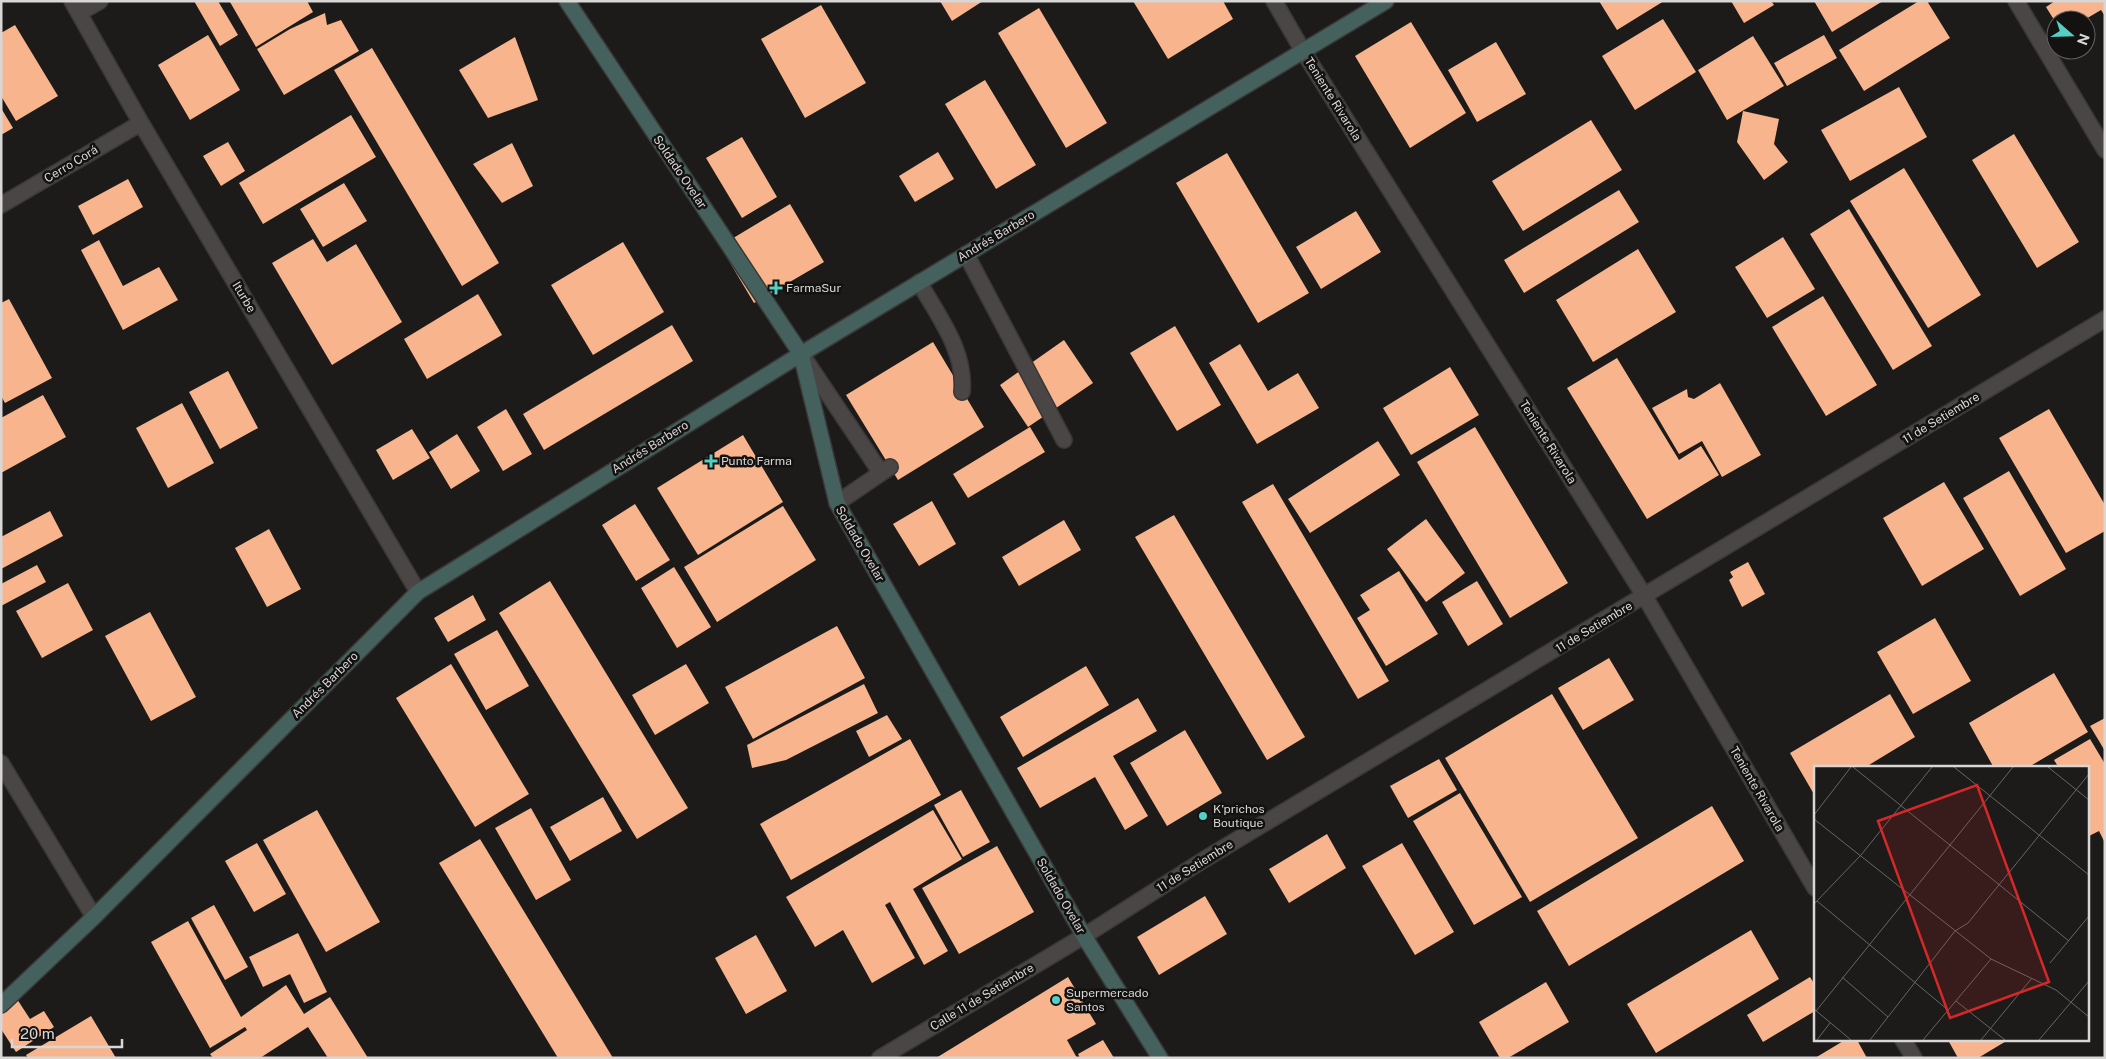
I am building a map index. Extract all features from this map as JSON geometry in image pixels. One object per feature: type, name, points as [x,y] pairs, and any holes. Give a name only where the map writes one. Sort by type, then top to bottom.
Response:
[{"type":"main road","name":"Soldado Ovelar","points":[[566,1],[801,354],[837,503],[1084,936],[1160,1058]]},
{"type":"main road","name":"Andrés Barbero","points":[[1,1005],[94,917],[418,592],[801,354],[1386,1]]},
{"type":"street","points":[[75,7],[100,1]]},
{"type":"street","name":"Teniente Rivarola","points":[[1274,1],[1303,51],[1644,597],[1814,886]]},
{"type":"street","points":[[2016,1],[2105,150]]},
{"type":"street","name":"Iturbe","points":[[75,7],[141,123],[418,592]]},
{"type":"street","name":"Cerro Corá","points":[[1,205],[141,123]]},
{"type":"street","points":[[966,254],[1064,440]]},
{"type":"street","points":[[919,282],[956,348],[962,367],[962,392]]},
{"type":"street","name":"11 de Setiembre","points":[[1084,936],[1205,859],[2105,319]]},
{"type":"street","points":[[801,354],[885,470],[837,503]]},
{"type":"street","points":[[1,763],[94,917]]},
{"type":"street","name":"Calle 11 de Setiembre","points":[[880,1058],[1084,936]]},
{"type":"street","points":[[1904,1042],[1914,1058]]},
{"type":"building","points":[[194,1],[218,1],[238,35],[220,46]]},
{"type":"building","points":[[307,1],[313,12],[256,47],[230,2]]},
{"type":"building","points":[[940,1],[983,1],[952,21]]},
{"type":"building","points":[[1133,1],[1223,1],[1233,19],[1168,59]]},
{"type":"building","points":[[1599,1],[1664,1],[1617,30]]},
{"type":"building","points":[[1731,1],[1771,1],[1774,5],[1744,23]]},
{"type":"building","points":[[1814,1],[1883,1],[1832,32]]},
{"type":"building","points":[[1919,1],[1927,1],[1950,38],[1864,91],[1839,50]]},
{"type":"building","points":[[2055,1],[2105,1],[2105,16],[2101,10],[2096,13],[2096,10],[2048,10],[2046,7]]},
{"type":"building","points":[[821,5],[866,83],[805,118],[761,39]]},
{"type":"building","points":[[1039,8],[1107,123],[1066,148],[998,33]]},
{"type":"building","points":[[325,13],[327,25],[341,20],[359,51],[284,95],[257,49],[290,29]]},
{"type":"building","points":[[1663,19],[1696,72],[1635,110],[1602,56]]},
{"type":"building","points":[[1411,22],[1466,113],[1410,148],[1355,56]]},
{"type":"building","points":[[15,25],[58,96],[16,121],[1,96],[1,33]]},
{"type":"building","points":[[208,35],[240,90],[190,120],[158,65]]},
{"type":"building","points":[[1824,35],[1837,58],[1787,86],[1774,63]]},
{"type":"building","points":[[1753,36],[1784,86],[1727,120],[1698,70]]},
{"type":"building","points":[[515,37],[538,100],[488,118],[459,70]]},
{"type":"building","points":[[1496,42],[1526,94],[1477,122],[1448,70]]},
{"type":"building","points":[[372,48],[499,263],[462,286],[334,70]]},
{"type":"building","points":[[985,80],[1036,165],[996,189],[945,104]]},
{"type":"building","points":[[1899,87],[1927,137],[1850,181],[1821,130]]},
{"type":"building","points":[[1,108],[13,128],[1,135]]},
{"type":"building","points":[[1743,111],[1779,119],[1774,144],[1788,162],[1764,180],[1737,142]]},
{"type":"building","points":[[351,115],[376,157],[263,224],[239,183]]},
{"type":"building","points":[[1591,120],[1622,170],[1523,231],[1492,181]]},
{"type":"building","points":[[2014,134],[2079,242],[2037,268],[1972,160]]},
{"type":"building","points":[[742,137],[777,197],[742,218],[706,158]]},
{"type":"building","points":[[228,142],[245,171],[221,186],[203,156]]},
{"type":"building","points":[[512,143],[533,186],[502,203],[473,164]]},
{"type":"building","points":[[938,152],[954,179],[915,202],[899,176]]},
{"type":"building","points":[[1227,153],[1309,293],[1258,323],[1176,183]]},
{"type":"building","points":[[1904,168],[1981,295],[1928,328],[1850,201]]},
{"type":"building","points":[[128,179],[143,207],[93,235],[78,206]]},
{"type":"building","points":[[344,183],[367,221],[323,247],[300,209]]},
{"type":"building","points":[[1619,190],[1639,222],[1524,293],[1504,260]]},
{"type":"building","points":[[790,204],[824,262],[754,303],[720,246]]},
{"type":"building","points":[[1849,209],[1932,346],[1893,370],[1810,234]]},
{"type":"building","points":[[1356,211],[1381,252],[1321,289],[1296,247]]},
{"type":"building","points":[[1783,237],[1815,289],[1767,318],[1735,267]]},
{"type":"building","points":[[313,239],[327,262],[356,244],[402,322],[332,365],[272,263]]},
{"type":"building","points":[[99,240],[123,286],[159,267],[178,300],[123,330],[81,250]]},
{"type":"building","points":[[623,242],[664,312],[593,355],[551,285]]},
{"type":"building","points":[[1638,249],[1676,312],[1593,362],[1556,300]]},
{"type":"building","points":[[478,294],[502,335],[427,379],[404,339]]},
{"type":"building","points":[[1823,296],[1877,385],[1826,416],[1772,327]]},
{"type":"building","points":[[9,299],[52,378],[5,403],[1,396],[1,303]]},
{"type":"building","points":[[672,325],[693,361],[544,450],[523,414]]},
{"type":"building","points":[[1175,326],[1221,405],[1177,431],[1130,353]]},
{"type":"building","points":[[1064,340],[1093,383],[1028,427],[1000,385]]},
{"type":"building","points":[[933,342],[984,427],[898,480],[846,395]]},
{"type":"building","points":[[1240,344],[1268,391],[1298,373],[1319,408],[1257,444],[1209,363]]},
{"type":"building","points":[[1617,358],[1679,460],[1701,446],[1719,475],[1647,519],[1567,388]]},
{"type":"building","points":[[1450,367],[1479,415],[1411,455],[1383,408]]},
{"type":"building","points":[[228,371],[258,428],[220,449],[189,392]]},
{"type":"building","points":[[1720,383],[1761,455],[1722,477],[1702,441],[1679,454],[1652,408],[1687,389],[1688,397],[1694,399]]},
{"type":"building","points":[[43,395],[66,437],[1,473],[1,418]]},
{"type":"building","points":[[182,403],[214,463],[168,488],[136,428]]},
{"type":"building","points":[[506,409],[532,454],[503,471],[477,427]]},
{"type":"building","points":[[2049,409],[2105,505],[2105,531],[2066,553],[1999,438]]},
{"type":"building","points":[[1030,427],[1045,452],[968,498],[953,474]]},
{"type":"building","points":[[1475,427],[1568,583],[1510,618],[1417,462]]},
{"type":"building","points":[[412,429],[430,458],[393,480],[376,450]]},
{"type":"building","points":[[457,434],[480,471],[451,489],[429,452]]},
{"type":"building","points":[[743,435],[783,502],[698,555],[657,488]]},
{"type":"building","points":[[1378,441],[1400,475],[1310,533],[1288,499]]},
{"type":"building","points":[[2009,471],[2066,569],[2020,596],[1963,498]]},
{"type":"building","points":[[1944,482],[1984,549],[1922,586],[1883,518]]},
{"type":"building","points":[[1273,484],[1389,681],[1358,699],[1242,502]]},
{"type":"building","points":[[932,501],[956,544],[919,566],[893,524]]},
{"type":"building","points":[[635,504],[670,560],[636,581],[602,525]]},
{"type":"building","points":[[783,506],[816,560],[717,622],[684,567]]},
{"type":"building","points":[[50,511],[63,536],[1,569],[1,537]]},
{"type":"building","points":[[1174,515],[1305,737],[1267,760],[1135,537]]},
{"type":"building","points":[[1426,519],[1465,573],[1426,602],[1387,549]]},
{"type":"building","points":[[1064,520],[1081,550],[1019,586],[1002,557]]},
{"type":"building","points":[[269,529],[301,589],[267,607],[235,548]]},
{"type":"building","points":[[1748,562],[1765,594],[1742,607],[1729,580],[1733,577],[1730,572]]},
{"type":"building","points":[[37,565],[46,582],[1,606],[1,584]]},
{"type":"building","points":[[674,567],[711,627],[677,648],[641,588]]},
{"type":"building","points":[[1399,571],[1438,634],[1386,666],[1357,618],[1370,610],[1360,595]]},
{"type":"building","points":[[550,581],[688,808],[637,839],[499,613]]},
{"type":"building","points":[[1477,581],[1503,624],[1468,646],[1442,602]]},
{"type":"building","points":[[68,583],[93,630],[42,658],[16,611]]},
{"type":"building","points":[[473,595],[486,620],[448,642],[434,618]]},
{"type":"building","points":[[150,612],[196,697],[151,721],[105,636]]},
{"type":"building","points":[[1935,618],[1971,681],[1913,714],[1877,652]]},
{"type":"building","points":[[837,626],[865,678],[753,739],[725,687]]},
{"type":"building","points":[[497,630],[529,686],[486,710],[454,654]]},
{"type":"building","points":[[1609,658],[1634,700],[1583,730],[1558,688]]},
{"type":"building","points":[[451,664],[529,794],[475,827],[396,698]]},
{"type":"building","points":[[686,664],[709,703],[655,735],[632,695]]},
{"type":"building","points":[[1086,666],[1109,705],[1023,757],[1000,717]]},
{"type":"building","points":[[2054,673],[2088,732],[2030,766],[1993,766],[1969,723]]},
{"type":"building","points":[[864,684],[878,713],[786,760],[752,768],[747,745]]},
{"type":"building","points":[[1552,694],[1638,838],[1530,902],[1445,758]]},
{"type":"building","points":[[1890,694],[1915,737],[1867,766],[1814,766],[1814,794],[1790,753]]},
{"type":"building","points":[[1138,698],[1157,731],[1113,756],[1148,816],[1125,830],[1095,777],[1040,808],[1017,768]]},
{"type":"building","points":[[887,715],[902,739],[869,757],[856,731]]},
{"type":"building","points":[[2105,718],[2105,751],[2090,726]]},
{"type":"building","points":[[1185,730],[1222,793],[1167,826],[1130,763]]},
{"type":"building","points":[[910,739],[941,795],[791,880],[760,824]]},
{"type":"building","points":[[2090,739],[2105,764],[2105,843],[2099,831],[2088,836],[2088,766],[2058,766],[2054,760]]},
{"type":"building","points":[[1439,759],[1457,790],[1408,818],[1390,786]]},
{"type":"building","points":[[961,790],[990,842],[963,857],[934,805]]},
{"type":"building","points":[[1460,793],[1522,897],[1474,925],[1413,821]]},
{"type":"building","points":[[603,797],[622,831],[570,861],[550,827]]},
{"type":"building","points":[[1712,806],[1744,861],[1569,966],[1537,911]]},
{"type":"building","points":[[531,808],[571,880],[536,900],[495,828]]},
{"type":"building","points":[[317,810],[380,922],[326,952],[263,840]]},
{"type":"building","points":[[933,810],[962,859],[913,889],[948,951],[924,965],[890,902],[885,905],[915,958],[872,983],[843,930],[815,947],[786,897]]},
{"type":"building","points":[[1327,834],[1346,868],[1289,903],[1269,869]]},
{"type":"building","points":[[480,839],[613,1058],[558,1058],[439,863]]},
{"type":"building","points":[[257,843],[286,894],[254,912],[225,861]]},
{"type":"building","points":[[1402,843],[1454,932],[1415,955],[1362,866]]},
{"type":"building","points":[[997,846],[1034,912],[959,954],[922,888]]},
{"type":"building","points":[[1205,896],[1227,934],[1159,975],[1137,937]]},
{"type":"building","points":[[214,905],[248,967],[225,980],[191,918]]},
{"type":"building","points":[[188,921],[241,1017],[286,985],[304,1014],[330,997],[368,1058],[328,1058],[308,1027],[260,1058],[213,1058],[210,1054],[247,1030],[245,1027],[210,1048],[151,942]]},
{"type":"building","points":[[1751,930],[1779,979],[1656,1053],[1627,1004]]},
{"type":"building","points":[[298,933],[327,992],[304,1003],[290,974],[263,987],[249,957]]},
{"type":"building","points":[[756,935],[787,991],[746,1014],[715,958]]},
{"type":"building","name":"Supermercado Santos","points":[[1068,977],[1096,1024],[1067,1040],[1077,1058],[936,1058]]},
{"type":"building","points":[[1810,977],[1814,983],[1814,1012],[1763,1042],[1747,1015]]},
{"type":"building","points":[[1546,982],[1569,1022],[1508,1058],[1500,1058],[1479,1022]]},
{"type":"building","points":[[17,999],[30,1019],[44,1011],[54,1027],[16,1052],[1,1029],[1,1009]]},
{"type":"building","points":[[91,1016],[116,1058],[28,1058],[26,1055]]},
{"type":"building","points":[[1103,1040],[1114,1058],[1080,1058],[1078,1054]]},
{"type":"building","points":[[1842,1042],[1858,1042],[1867,1058],[1815,1058]]},
{"type":"building","points":[[1949,1042],[2005,1042],[1978,1058],[1958,1058]]},
{"type":"place","name":"FarmaSur","points":[[776,288]]},
{"type":"place","name":"Punto Farma","points":[[711,461]]},
{"type":"place","name":"K'prichos Boutique","points":[[1203,816]]},
{"type":"place","name":"Supermercado Santos","points":[[1056,1000]]}]
